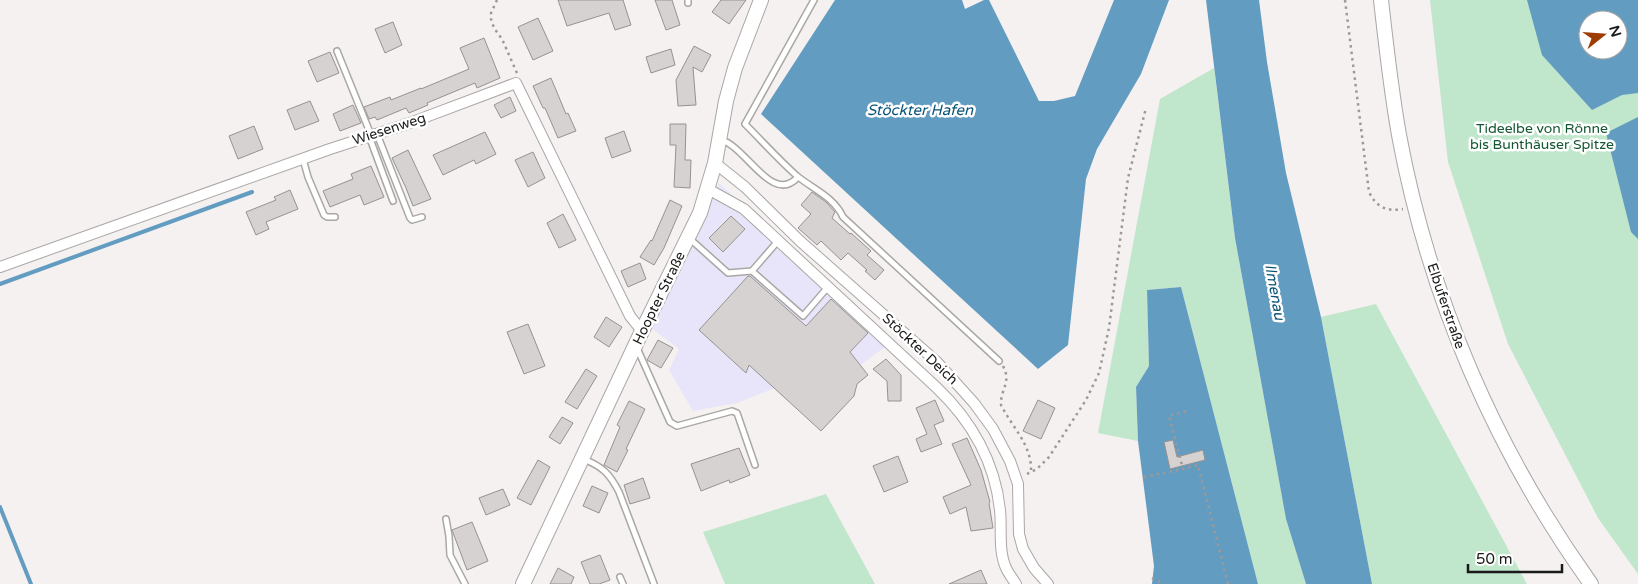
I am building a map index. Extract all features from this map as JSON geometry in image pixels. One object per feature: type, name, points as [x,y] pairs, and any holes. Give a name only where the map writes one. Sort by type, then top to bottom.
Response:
[{"type":"street","name":"Hoopter Straße","points":[[523,584],[642,331],[689,238],[708,189],[715,163],[726,101],[735,68],[761,0]]},
{"type":"street","name":"Elbuferstraße","points":[[1381,0],[1395,111],[1415,206],[1441,295],[1458,343],[1484,402],[1526,484],[1554,530],[1591,584]]},
{"type":"street","name":"Wiesenweg","points":[[0,267],[516,84]]},
{"type":"street","points":[[516,84],[630,316],[642,331]]},
{"type":"street","name":"Stöckter Deich","points":[[715,163],[745,187],[800,241],[936,362],[974,403],[1004,448],[1016,477],[1021,543],[1028,559],[1048,584]]},
{"type":"street","points":[[708,189],[744,209],[951,401],[971,427],[993,474],[1001,512],[1002,553],[1006,568],[1016,584]]},
{"type":"lane","points":[[814,0],[745,124],[798,177],[816,189],[839,209],[843,217],[1000,361]]},
{"type":"lane","points":[[337,51],[372,135],[410,218],[412,220],[422,217]]},
{"type":"lane","points":[[372,135],[393,201]]},
{"type":"lane","points":[[719,140],[727,142],[740,152],[776,185],[787,185],[798,177]]},
{"type":"lane","points":[[303,158],[308,177],[324,215],[336,217]]},
{"type":"lane","points":[[689,238],[728,273],[752,271],[778,241]]},
{"type":"lane","points":[[752,271],[802,316],[828,287]]},
{"type":"lane","points":[[636,346],[670,422],[674,425],[684,425],[732,411],[737,413],[756,465]]},
{"type":"lane","points":[[582,458],[596,464],[612,478],[654,584]]},
{"type":"lane","points":[[446,519],[450,555],[465,584]]},
{"type":"lane","points":[[620,577],[623,584]]},
{"type":"path","points":[[496,0],[491,13],[491,19],[518,75],[516,84]]},
{"type":"path","points":[[1345,0],[1370,192],[1376,203],[1386,209],[1397,210],[1415,206]]},
{"type":"path","points":[[1016,477],[1036,469],[1049,457],[1086,400],[1099,373],[1110,328],[1128,178],[1146,108]]},
{"type":"path","points":[[1000,361],[1005,371],[1007,383],[1001,398],[1001,405],[1028,449],[1031,458],[1031,472]]},
{"type":"path","points":[[1183,469],[1169,416],[1186,411]]},
{"type":"path","points":[[1144,477],[1198,465],[1228,584]]},
{"type":"path","points":[[1152,578],[1164,584]]},
{"type":"shaded area","points":[[719,183],[893,341],[859,366],[868,375],[853,387],[855,390],[854,396],[821,431],[775,388],[737,403],[693,411],[669,370],[679,349],[651,328]]},
{"type":"green space","name":"Tideelbe von Rönne bis Bunthäuser Spitze","points":[[1430,0],[1638,0],[1638,574],[1598,518],[1508,344],[1448,162]]},
{"type":"green space","points":[[1214,68],[1235,238],[1286,519],[1306,584],[1258,584],[1181,287],[1147,290],[1149,366],[1136,387],[1138,441],[1098,433],[1160,99]]},
{"type":"green space","points":[[1376,304],[1527,584],[1372,584],[1321,317]]},
{"type":"green space","points":[[826,494],[875,584],[725,584],[703,532]]},
{"type":"water","name":"Stöckter Hafen","points":[[835,0],[962,0],[965,9],[984,0],[989,0],[1039,101],[1054,101],[1075,96],[1114,0],[1169,0],[1141,74],[1097,149],[1086,179],[1068,345],[1038,369],[761,114]]},
{"type":"water","name":"Ilmenau","points":[[1206,0],[1259,0],[1267,62],[1286,173],[1321,317],[1372,584],[1306,584],[1286,519],[1235,238]]},
{"type":"water","points":[[1527,0],[1638,0],[1638,93],[1622,95],[1592,110],[1542,55]]},
{"type":"water","points":[[1638,117],[1638,239],[1631,232],[1606,133]]},
{"type":"water","points":[[1181,287],[1258,584],[1152,584],[1154,566],[1138,441],[1136,387],[1149,366],[1147,290]]},
{"type":"building","points":[[558,0],[623,0],[631,25],[615,30],[609,13],[567,26]]},
{"type":"building","points":[[655,0],[672,0],[680,25],[666,30]]},
{"type":"building","points":[[721,0],[746,0],[729,24],[712,12]]},
{"type":"building","points":[[538,18],[553,51],[533,60],[518,27]]},
{"type":"building","points":[[393,22],[402,45],[385,53],[375,29]]},
{"type":"building","points":[[484,38],[500,78],[477,88],[475,83],[427,103],[428,105],[409,113],[406,108],[377,120],[375,117],[369,119],[364,107],[390,97],[391,100],[469,69],[460,48]]},
{"type":"building","points":[[694,46],[711,55],[702,72],[693,67],[696,105],[678,106],[676,80]]},
{"type":"building","points":[[671,49],[675,65],[651,73],[646,57]]},
{"type":"building","points":[[330,52],[339,73],[317,82],[308,61]]},
{"type":"building","points":[[551,78],[566,114],[568,113],[576,131],[558,138],[533,86]]},
{"type":"building","points":[[510,97],[516,111],[501,118],[494,105]]},
{"type":"building","points":[[310,101],[319,121],[295,130],[287,110]]},
{"type":"building","points":[[353,105],[361,123],[340,131],[333,114]]},
{"type":"building","points":[[670,124],[686,124],[685,160],[691,160],[690,188],[674,187],[676,145],[670,145]]},
{"type":"building","points":[[254,126],[263,149],[238,159],[229,136]]},
{"type":"building","points":[[624,131],[631,151],[612,158],[605,138]]},
{"type":"building","points":[[485,132],[496,154],[476,164],[474,160],[443,175],[433,155]]},
{"type":"building","points":[[408,150],[431,199],[413,206],[392,158]]},
{"type":"building","points":[[533,152],[545,178],[528,187],[515,160]]},
{"type":"building","points":[[371,166],[384,197],[364,205],[360,195],[330,207],[323,191],[353,179],[351,174]]},
{"type":"building","points":[[290,190],[298,209],[266,222],[269,229],[256,235],[246,212],[276,200],[274,197]]},
{"type":"building","points":[[812,192],[826,202],[835,212],[832,218],[871,251],[867,255],[884,270],[875,280],[848,253],[841,260],[821,241],[817,245],[798,228],[811,214],[801,205]]},
{"type":"building","points":[[670,200],[682,206],[664,248],[654,265],[640,257],[652,241]]},
{"type":"building","points":[[563,214],[576,240],[559,248],[547,223]]},
{"type":"building","points":[[731,216],[745,229],[723,252],[709,238]]},
{"type":"building","points":[[640,263],[646,279],[628,287],[621,271]]},
{"type":"building","points":[[748,276],[806,326],[831,299],[868,333],[850,352],[868,375],[857,384],[854,396],[821,431],[749,365],[746,373],[699,330]]},
{"type":"building","points":[[606,317],[622,327],[609,347],[594,337]]},
{"type":"building","points":[[528,324],[545,366],[524,374],[507,332]]},
{"type":"building","points":[[658,340],[673,348],[661,368],[647,360]]},
{"type":"building","points":[[886,359],[901,375],[901,401],[888,401],[887,381],[873,369]]},
{"type":"building","points":[[586,369],[597,376],[577,409],[565,402]]},
{"type":"building","points":[[935,400],[944,421],[934,425],[942,444],[921,452],[916,439],[927,434],[916,408]]},
{"type":"building","points":[[1038,400],[1055,408],[1041,439],[1023,431]]},
{"type":"building","points":[[629,401],[645,409],[617,472],[604,465],[620,427],[617,425]]},
{"type":"building","points":[[562,417],[573,423],[560,444],[549,437]]},
{"type":"building","points":[[967,438],[981,470],[990,502],[993,528],[971,531],[966,507],[950,514],[943,497],[971,485],[952,444]]},
{"type":"building","points":[[1173,440],[1177,457],[1203,450],[1205,460],[1170,469],[1164,442]]},
{"type":"building","points":[[739,448],[750,475],[730,483],[729,480],[701,491],[691,464]]},
{"type":"building","points":[[898,456],[908,482],[884,492],[873,466]]},
{"type":"building","points":[[538,460],[550,467],[531,505],[517,498]]},
{"type":"building","points":[[643,478],[650,498],[630,504],[624,485]]},
{"type":"building","points":[[592,486],[608,493],[599,513],[583,506]]},
{"type":"building","points":[[503,489],[510,505],[486,515],[479,498]]},
{"type":"building","points":[[472,522],[488,561],[467,570],[452,530]]},
{"type":"building","points":[[600,555],[610,580],[599,584],[590,584],[581,562]]},
{"type":"building","points":[[558,568],[574,577],[571,584],[550,584]]},
{"type":"building","points":[[981,570],[987,584],[949,584]]},
{"type":"waterway","points":[[0,284],[252,192]]},
{"type":"waterway","points":[[0,507],[31,584]]}]
